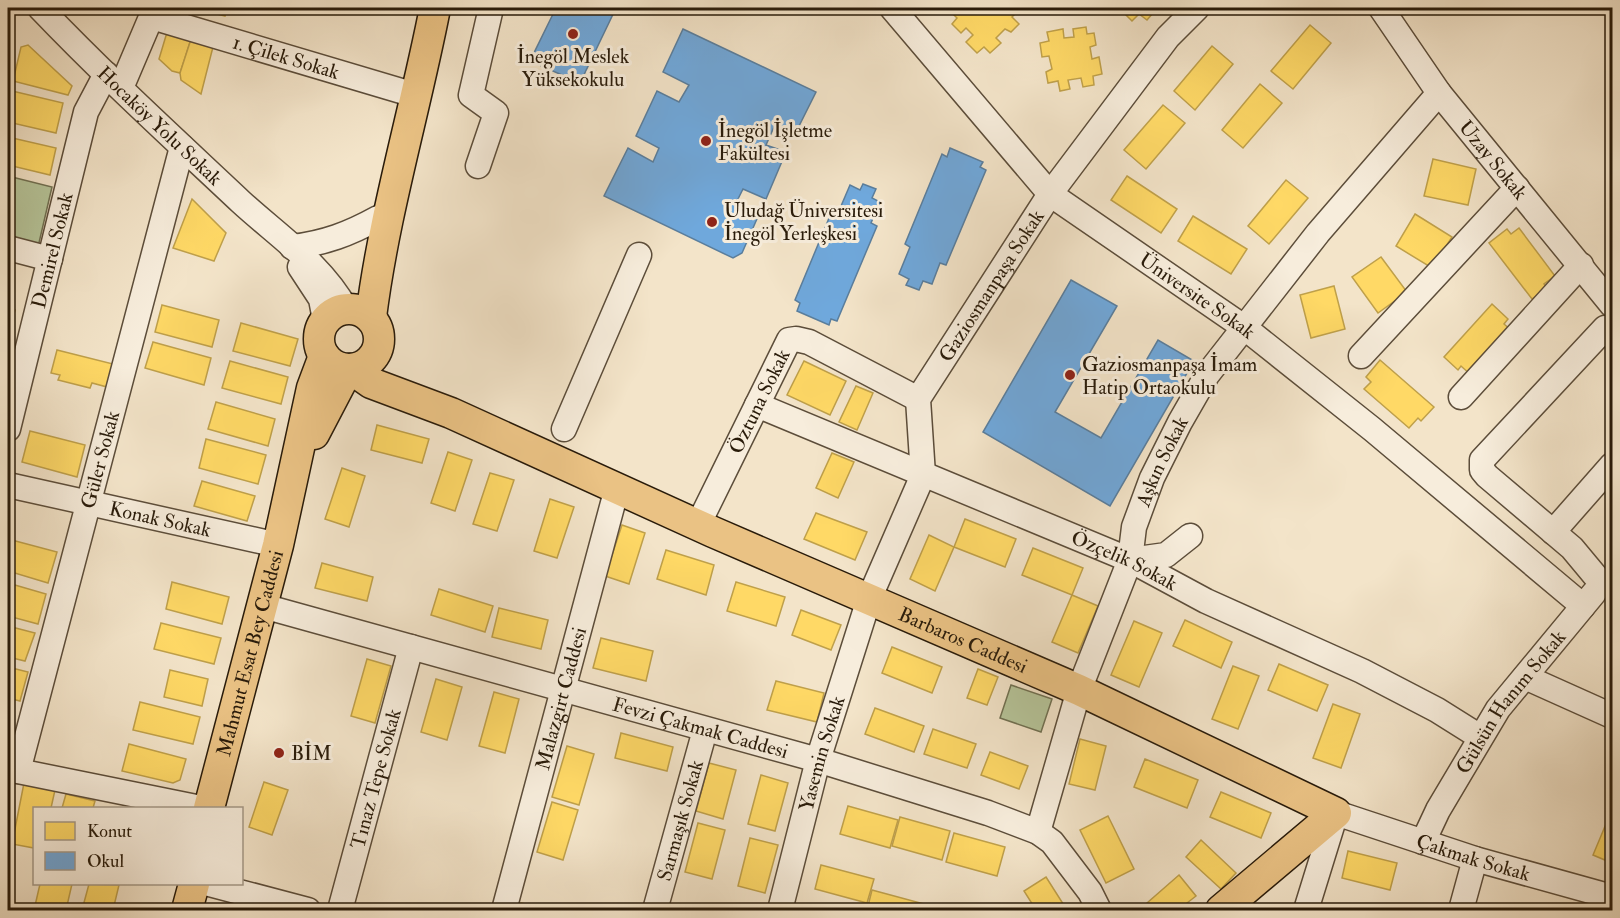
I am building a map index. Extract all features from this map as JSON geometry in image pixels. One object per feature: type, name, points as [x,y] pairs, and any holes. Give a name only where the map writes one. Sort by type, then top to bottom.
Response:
[{"type":"main road","points":[[435,8],[418,96],[387,225],[354,318],[319,338],[341,365],[371,383],[451,413]]},
{"type":"main road","points":[[341,365],[369,362],[375,354],[354,318],[378,218],[402,162]]},
{"type":"main road","points":[[354,318],[387,362],[451,413]]},
{"type":"main road","name":"Mahmut Esat Bey Caddesi","points":[[209,807],[278,545],[312,388],[341,365]]},
{"type":"main road","name":"Barbaros Caddesi","points":[[451,413],[698,525],[1079,690],[1336,813]]},
{"type":"main road","points":[[1222,910],[1336,813]]},
{"type":"main road","points":[[187,910],[194,885]]},
{"type":"street","name":"Hocaköy Yolu Sokak","points":[[40,8],[59,16],[114,81],[182,147],[334,286],[354,318]]},
{"type":"street","points":[[478,166],[496,113],[471,95],[490,8]]},
{"type":"street","name":"Üniversite Sokak","points":[[892,8],[1050,194],[1245,328],[1372,429],[1583,606]]},
{"type":"street","name":"Gaziosmanpaşa Sokak","points":[[918,399],[1050,194],[1168,37],[1197,8]]},
{"type":"street","name":"Uzay Sokak","points":[[1381,8],[1439,93],[1612,305]]},
{"type":"street","name":"1. Çilek Sokak","points":[[154,12],[418,96]]},
{"type":"street","name":"Demirel Sokak","points":[[8,429],[86,112],[114,81],[154,12]]},
{"type":"street","name":"Aşkın Sokak","points":[[1038,832],[1079,690],[1130,560],[1134,526],[1152,478],[1180,422],[1207,375],[1318,232],[1439,93]]},
{"type":"street","name":"Güler Sokak","points":[[13,770],[182,147]]},
{"type":"street","points":[[1361,356],[1517,188]]},
{"type":"street","points":[[287,243],[323,243],[348,234],[378,218]]},
{"type":"street","points":[[8,248],[50,259]]},
{"type":"street","points":[[564,429],[639,255]]},
{"type":"street","points":[[1461,397],[1581,265]]},
{"type":"street","points":[[1605,328],[1482,460],[1481,466],[1485,474],[1607,578]]},
{"type":"street","name":"Öztuna Sokak","points":[[698,525],[789,340],[809,342],[918,399]]},
{"type":"street","points":[[868,599],[923,475],[918,399]]},
{"type":"street","name":"Özçelik Sokak","points":[[757,405],[1130,560],[1206,601],[1362,671],[1437,710],[1480,737]]},
{"type":"street","points":[[1553,532],[1612,465]]},
{"type":"street","name":"Konak Sokak","points":[[8,485],[278,545]]},
{"type":"street","name":"Malazgirt Caddesi","points":[[504,910],[617,488]]},
{"type":"street","points":[[1130,560],[1166,555],[1190,536]]},
{"type":"street","name":"Gülsün Hanım Sokak","points":[[1423,842],[1480,737],[1525,677],[1607,578]]},
{"type":"street","name":"Yasemin Sokak","points":[[780,910],[818,760],[868,599]]},
{"type":"street","name":"Fevzi Çakmak Caddesi","points":[[263,606],[818,760],[1038,832],[1052,842],[1090,892],[1099,910]]},
{"type":"street","name":"Tınaz Tepe Sokak","points":[[340,910],[411,647]]},
{"type":"street","points":[[1525,677],[1612,716]]},
{"type":"street","name":"Sarmaşık Sokak","points":[[655,910],[705,730]]},
{"type":"street","points":[[13,770],[196,807]]},
{"type":"street","points":[[1306,910],[1336,813]]},
{"type":"street","name":"Çakmak Sokak","points":[[1336,813],[1475,859],[1612,897]]},
{"type":"street","points":[[1461,910],[1475,859]]},
{"type":"street","points":[[213,885],[308,910]]},
{"type":"green space","points":[[8,176],[52,187],[38,247],[8,240]]},
{"type":"green space","points":[[1011,685],[1052,699],[1041,732],[1000,718]]},
{"type":"building: Konut","points":[[203,8],[227,8],[225,16],[202,10]]},
{"type":"building: Konut","points":[[959,8],[966,10],[1017,8],[1019,10],[1012,17],[1019,24],[1011,32],[1005,29],[996,38],[1001,43],[990,53],[984,47],[977,53],[966,42],[973,35],[966,28],[961,33],[952,24],[957,18],[952,13]]},
{"type":"building: Konut","points":[[1126,8],[1147,8],[1153,13],[1147,20],[1139,14],[1132,21],[1124,13]]},
{"type":"building: Konut","points":[[1310,25],[1331,43],[1293,89],[1271,71]]},
{"type":"building: Konut","points":[[1086,27],[1087,34],[1094,33],[1096,45],[1090,47],[1092,59],[1099,57],[1102,74],[1093,76],[1094,85],[1083,87],[1081,78],[1068,80],[1070,89],[1060,91],[1058,81],[1048,83],[1046,72],[1052,69],[1049,56],[1042,57],[1040,43],[1049,41],[1047,32],[1063,29],[1064,38],[1074,37],[1073,29]]},
{"type":"building: Konut","points":[[168,29],[192,36],[180,73],[172,71],[159,59]]},
{"type":"building: Konut","points":[[192,36],[214,43],[201,94],[181,80],[180,73]]},
{"type":"building: Konut","points":[[28,45],[72,86],[68,95],[13,81],[21,47]]},
{"type":"building: Konut","points":[[1212,46],[1233,64],[1195,110],[1174,91]]},
{"type":"building: Konut","points":[[1260,84],[1282,103],[1243,148],[1222,130]]},
{"type":"building: Konut","points":[[8,90],[63,103],[56,133],[8,122]]},
{"type":"building: Konut","points":[[1163,105],[1185,123],[1146,169],[1124,150]]},
{"type":"building: Konut","points":[[8,137],[56,148],[50,175],[8,165]]},
{"type":"building: Konut","points":[[1433,159],[1476,169],[1468,205],[1424,196]]},
{"type":"building: Konut","points":[[1127,176],[1177,209],[1161,233],[1111,200]]},
{"type":"building: Konut","points":[[1286,180],[1308,198],[1269,244],[1248,226]]},
{"type":"building: Konut","points":[[192,199],[226,233],[214,261],[173,248]]},
{"type":"building: Konut","points":[[1415,214],[1452,237],[1432,268],[1396,246]]},
{"type":"building: Konut","points":[[1193,216],[1247,249],[1231,274],[1178,241]]},
{"type":"building: Konut","points":[[1519,228],[1555,276],[1544,284],[1547,288],[1532,299],[1489,243],[1507,229],[1511,234]]},
{"type":"building: Konut","points":[[1381,257],[1407,292],[1378,313],[1352,277]]},
{"type":"building: Konut","points":[[1334,286],[1345,329],[1311,338],[1300,295]]},
{"type":"building: Konut","points":[[1492,304],[1508,319],[1504,324],[1512,331],[1471,375],[1461,366],[1458,370],[1444,357]]},
{"type":"building: Konut","points":[[162,305],[219,320],[212,347],[155,332]]},
{"type":"building: Konut","points":[[8,308],[15,310],[8,337]]},
{"type":"building: Konut","points":[[241,323],[298,339],[290,366],[233,351]]},
{"type":"building: Konut","points":[[153,342],[211,358],[204,385],[145,368]]},
{"type":"building: Konut","points":[[57,350],[113,364],[107,387],[92,383],[90,388],[58,380],[60,375],[51,373]]},
{"type":"building: Konut","points":[[1380,360],[1434,407],[1421,421],[1418,418],[1409,428],[1364,389],[1371,382],[1366,377]]},
{"type":"building: Konut","points":[[230,361],[288,377],[281,404],[222,388]]},
{"type":"building: Konut","points":[[804,361],[846,381],[830,415],[787,395]]},
{"type":"building: Konut","points":[[856,386],[873,393],[857,430],[839,422]]},
{"type":"building: Konut","points":[[216,402],[275,419],[268,446],[208,429]]},
{"type":"building: Konut","points":[[377,425],[429,439],[422,463],[371,450]]},
{"type":"building: Konut","points":[[30,431],[85,445],[77,477],[22,462]]},
{"type":"building: Konut","points":[[206,439],[266,455],[258,484],[199,468]]},
{"type":"building: Konut","points":[[448,452],[472,460],[455,511],[431,503]]},
{"type":"building: Konut","points":[[832,453],[854,462],[838,498],[816,488]]},
{"type":"building: Konut","points":[[342,468],[365,476],[349,527],[325,519]]},
{"type":"building: Konut","points":[[490,473],[514,480],[497,531],[473,524]]},
{"type":"building: Konut","points":[[202,481],[255,496],[247,521],[194,506]]},
{"type":"building: Konut","points":[[550,499],[574,507],[557,558],[534,551]]},
{"type":"building: Konut","points":[[816,513],[867,532],[855,560],[804,539]]},
{"type":"building: Konut","points":[[965,519],[1016,539],[1005,567],[954,547]]},
{"type":"building: Konut","points":[[622,525],[645,533],[629,584],[605,576]]},
{"type":"building: Konut","points":[[929,535],[954,547],[935,591],[910,579]]},
{"type":"building: Konut","points":[[8,539],[57,552],[48,583],[8,571]]},
{"type":"building: Konut","points":[[1033,548],[1083,568],[1072,595],[1022,575]]},
{"type":"building: Konut","points":[[666,550],[714,565],[706,595],[657,579]]},
{"type":"building: Konut","points":[[322,563],[373,577],[367,601],[315,588]]},
{"type":"building: Konut","points":[[172,582],[229,597],[222,624],[166,609]]},
{"type":"building: Konut","points":[[736,582],[785,597],[776,626],[727,611]]},
{"type":"building: Konut","points":[[8,583],[46,594],[38,624],[8,616]]},
{"type":"building: Konut","points":[[439,589],[493,606],[485,632],[431,615]]},
{"type":"building: Konut","points":[[1072,595],[1098,606],[1078,653],[1052,642]]},
{"type":"building: Konut","points":[[499,608],[548,620],[541,649],[492,637]]},
{"type":"building: Konut","points":[[801,610],[841,625],[831,650],[792,635]]},
{"type":"building: Konut","points":[[1185,620],[1232,642],[1221,668],[1173,646]]},
{"type":"building: Konut","points":[[1134,621],[1162,633],[1139,687],[1111,675]]},
{"type":"building: Konut","points":[[161,623],[221,638],[214,664],[154,649]]},
{"type":"building: Konut","points":[[8,626],[35,633],[25,661],[8,657]]},
{"type":"building: Konut","points":[[601,638],[653,651],[646,681],[593,668]]},
{"type":"building: Konut","points":[[892,647],[942,667],[932,693],[882,673]]},
{"type":"building: Konut","points":[[367,659],[391,666],[375,723],[351,716]]},
{"type":"building: Konut","points":[[1279,664],[1328,685],[1317,711],[1268,690]]},
{"type":"building: Konut","points":[[1233,666],[1259,676],[1238,729],[1212,719]]},
{"type":"building: Konut","points":[[8,667],[28,672],[20,701],[8,698]]},
{"type":"building: Konut","points":[[978,669],[998,677],[987,705],[967,698]]},
{"type":"building: Konut","points":[[170,670],[208,679],[202,706],[164,697]]},
{"type":"building: Konut","points":[[436,679],[462,687],[447,740],[421,732]]},
{"type":"building: Konut","points":[[776,681],[824,693],[817,722],[767,710]]},
{"type":"building: Konut","points":[[494,692],[519,699],[505,753],[479,746]]},
{"type":"building: Konut","points":[[140,702],[200,717],[193,744],[133,730]]},
{"type":"building: Konut","points":[[1333,704],[1360,714],[1341,768],[1313,758]]},
{"type":"building: Konut","points":[[875,708],[924,726],[914,752],[865,734]]},
{"type":"building: Konut","points":[[933,729],[976,744],[967,768],[924,754]]},
{"type":"building: Konut","points":[[621,733],[673,747],[667,771],[615,758]]},
{"type":"building: Konut","points":[[1080,739],[1106,746],[1095,790],[1069,784]]},
{"type":"building: Konut","points":[[129,744],[186,759],[180,780],[173,783],[122,771]]},
{"type":"building: Konut","points":[[567,746],[594,754],[579,805],[552,797]]},
{"type":"building: Konut","points":[[990,752],[1028,766],[1019,789],[981,775]]},
{"type":"building: Konut","points":[[1145,759],[1198,780],[1187,808],[1134,787]]},
{"type":"building: Konut","points":[[709,763],[736,770],[723,819],[696,811]]},
{"type":"building: Konut","points":[[761,775],[788,783],[775,831],[748,824]]},
{"type":"building: Konut","points":[[8,779],[15,780],[8,816]]},
{"type":"building: Konut","points":[[264,782],[288,790],[272,835],[249,827]]},
{"type":"building: Konut","points":[[24,783],[55,790],[51,807],[33,807],[33,848],[12,844]]},
{"type":"building: Konut","points":[[1221,792],[1271,813],[1261,838],[1210,817]]},
{"type":"building: Konut","points":[[66,794],[95,801],[93,807],[62,807]]},
{"type":"building: Konut","points":[[552,802],[578,810],[563,860],[537,852]]},
{"type":"building: Konut","points":[[848,806],[898,820],[890,848],[840,834]]},
{"type":"building: Konut","points":[[1108,816],[1134,869],[1106,883],[1080,830]]},
{"type":"building: Konut","points":[[900,817],[950,831],[942,860],[892,846]]},
{"type":"building: Konut","points":[[698,823],[725,830],[712,879],[685,872]]},
{"type":"building: Konut","points":[[1606,824],[1612,826],[1612,863],[1593,855]]},
{"type":"building: Konut","points":[[954,833],[1005,847],[997,876],[946,862]]},
{"type":"building: Konut","points":[[750,838],[778,845],[765,893],[738,886]]},
{"type":"building: Konut","points":[[1201,840],[1236,873],[1221,889],[1186,857]]},
{"type":"building: Konut","points":[[1348,851],[1397,863],[1390,890],[1342,878]]},
{"type":"building: Konut","points":[[821,865],[874,879],[867,903],[815,889]]},
{"type":"building: Konut","points":[[1179,875],[1196,896],[1178,910],[1139,910]]},
{"type":"building: Konut","points":[[1046,877],[1067,910],[1036,910],[1024,891]]},
{"type":"building: Konut","points":[[40,885],[72,885],[66,910],[34,910]]},
{"type":"building: Konut","points":[[89,885],[119,885],[113,910],[82,910]]},
{"type":"building: Konut","points":[[872,890],[924,904],[922,910],[867,910]]},
{"type":"building: Konut","points":[[521,903],[550,910],[518,910]]},
{"type":"building: Okul","name":"İnegöl Meslek Yüksekokulu","points":[[556,8],[616,8],[580,83],[530,61]]},
{"type":"building: Okul","name":"İnegöl İşletme Fakültesi","points":[[683,29],[816,92],[794,136],[774,127],[766,145],[786,152],[766,199],[743,189],[736,203],[760,212],[742,253],[733,258],[604,196],[628,148],[653,162],[659,148],[636,136],[657,91],[679,102],[689,85],[663,72]]},
{"type":"building: Okul","points":[[950,148],[983,162],[980,167],[986,170],[946,265],[940,263],[932,284],[923,281],[919,290],[906,285],[909,279],[899,274],[910,247],[905,244],[942,154],[947,157]]},
{"type":"building: Okul","points":[[863,184],[876,189],[872,198],[880,202],[871,223],[877,226],[837,321],[831,319],[829,325],[797,311],[800,303],[795,300],[832,211],[838,213],[850,185],[860,190]]},
{"type":"building: Okul","points":[[1071,280],[1117,306],[1055,412],[1101,438],[1158,340],[1194,361],[1110,506],[983,432]]},
{"type":"place","name":"İnegöl Meslek Yüksekokulu","points":[[573,34]]},
{"type":"place","name":"İnegöl İşletme Fakültesi","points":[[706,141]]},
{"type":"place","name":"Uludağ Üniversitesi İnegöl Yerleşkesi","points":[[712,222]]},
{"type":"place","name":"Gaziosmanpaşa İmam Hatip Ortaokulu","points":[[1070,375]]},
{"type":"place","name":"BİM","points":[[279,753]]}]
